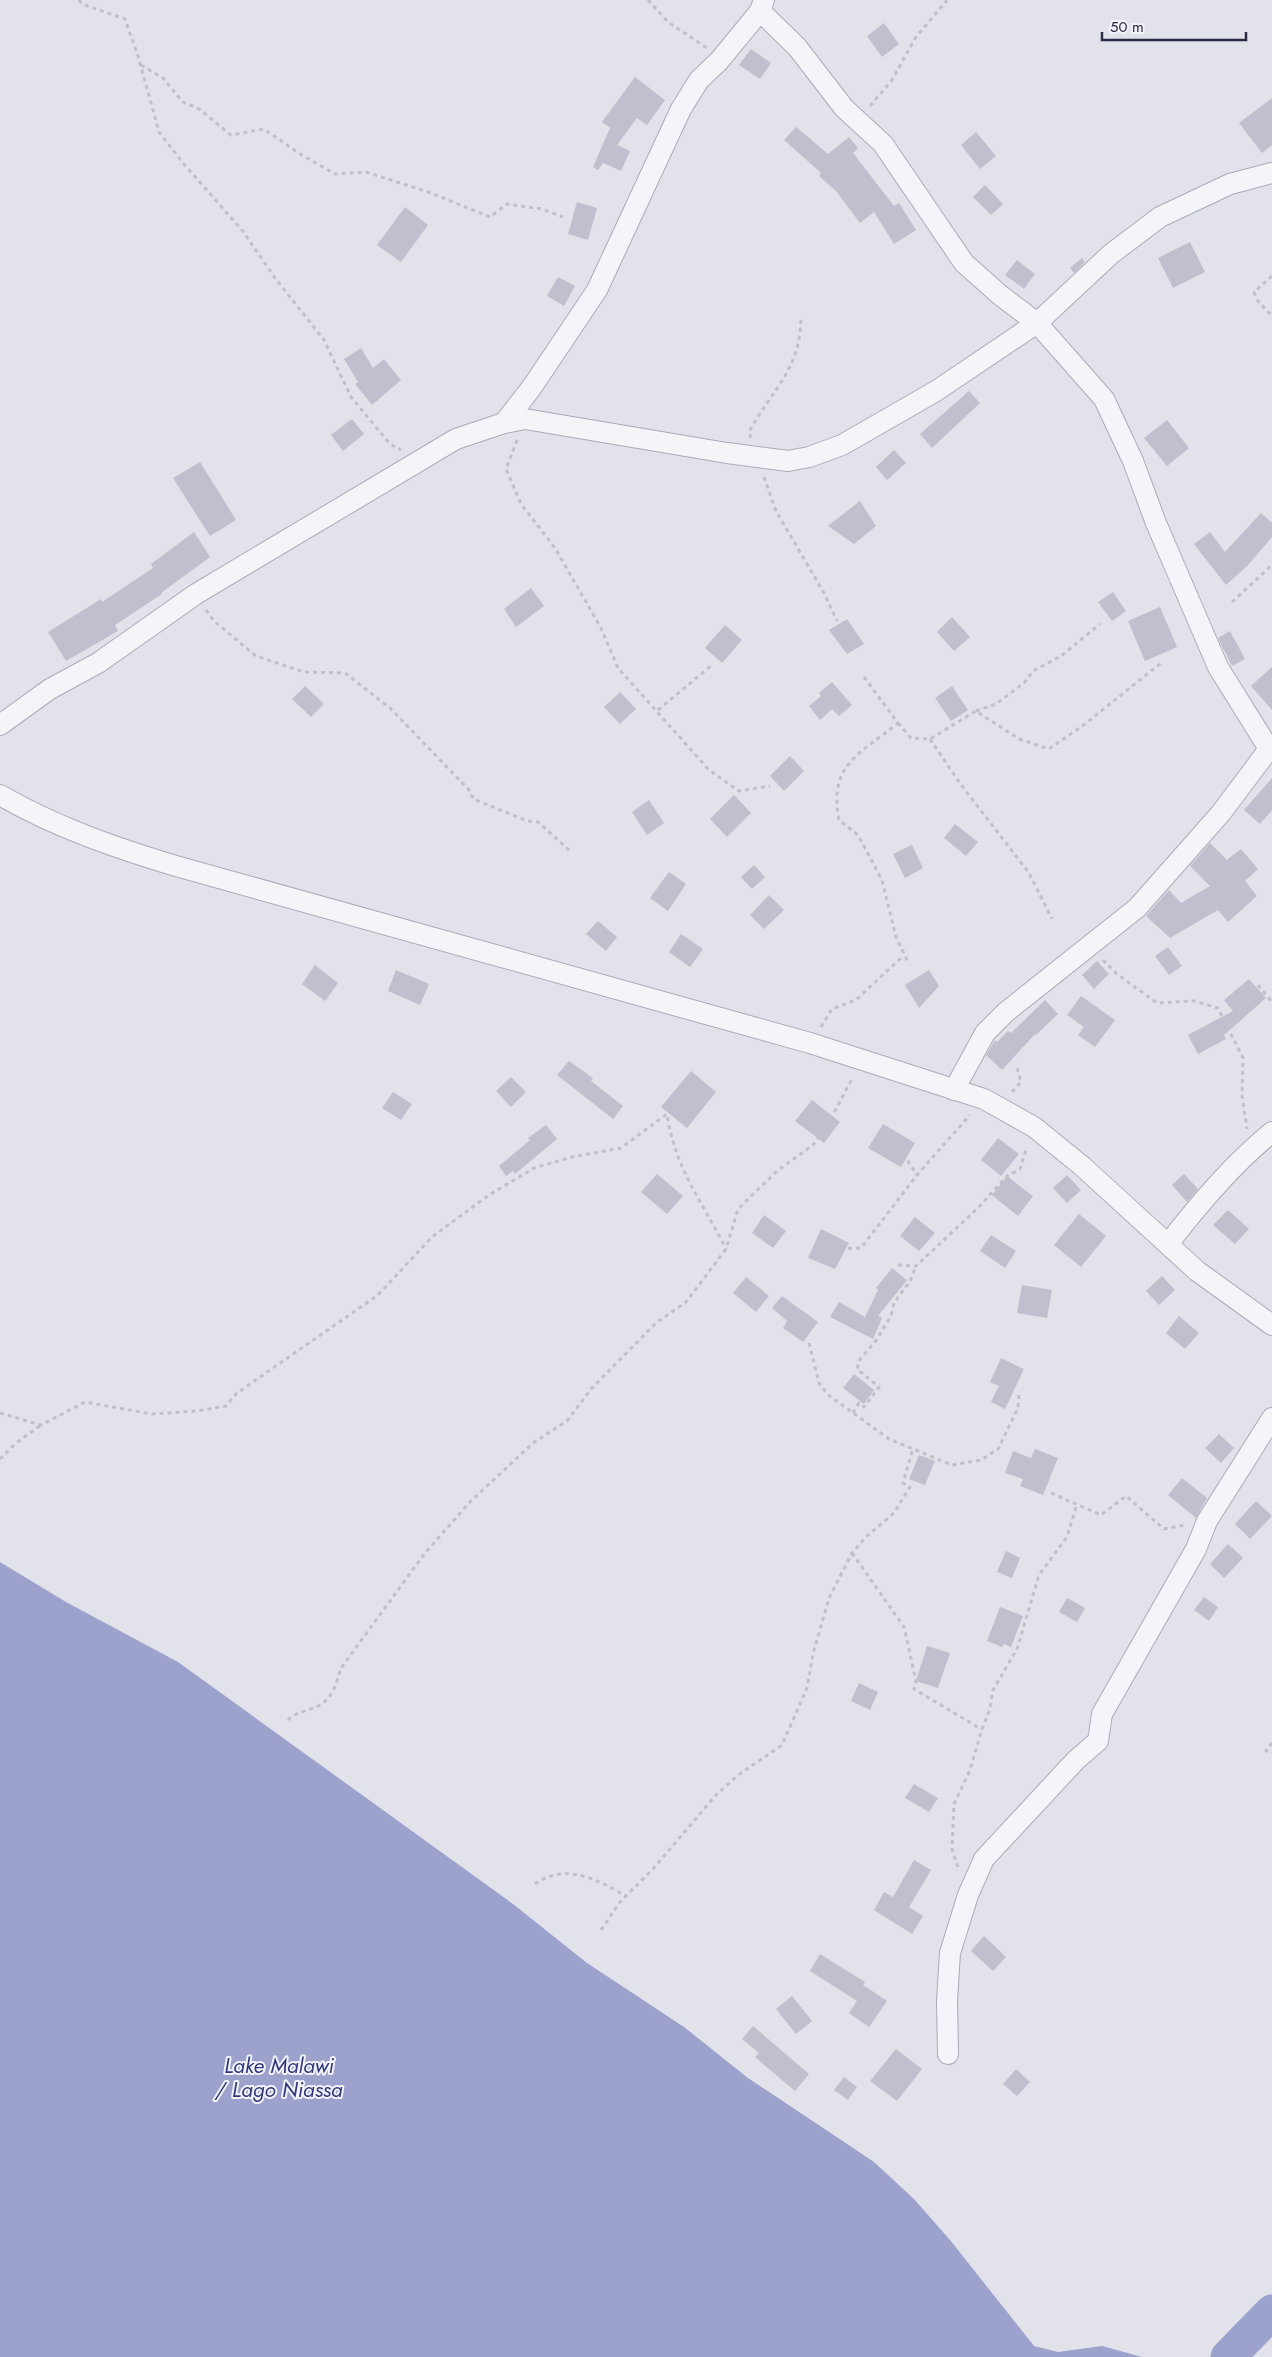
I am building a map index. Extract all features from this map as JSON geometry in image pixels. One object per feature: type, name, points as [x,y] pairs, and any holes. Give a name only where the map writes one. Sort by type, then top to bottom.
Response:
[{"type":"street","points":[[504,423],[532,387],[597,290],[681,109],[699,80],[719,61],[762,6],[797,47],[828,89],[857,121],[883,144],[964,263],[1000,295],[1037,323],[1104,399],[1133,461],[1156,523],[1218,667],[1269,749],[1221,813],[1137,908],[1006,1012],[985,1033],[954,1090]]},
{"type":"street","points":[[0,724],[50,689],[98,664],[196,594],[456,439],[504,423],[525,419],[602,433],[788,461],[842,445],[936,390],[1037,323],[1112,254],[1160,217],[1230,184],[1272,173]]},
{"type":"street","points":[[0,795],[16,804],[109,845],[176,866],[810,1043],[992,1103],[1034,1127],[1082,1166],[1197,1271],[1272,1325]]},
{"type":"street","points":[[1168,1244],[1202,1200],[1246,1154],[1272,1132]]},
{"type":"street","points":[[948,2054],[947,2001],[950,1953],[968,1895],[984,1859],[1076,1760],[1098,1740],[1102,1714],[1196,1549],[1207,1521],[1272,1418]]},
{"type":"path","points":[[79,0],[82,4],[125,19],[159,132],[183,163],[242,230],[275,278],[324,340],[351,397],[390,444],[422,461]]},
{"type":"path","points":[[648,0],[668,22],[705,46],[719,61]]},
{"type":"path","points":[[857,121],[892,80],[916,37],[947,0]]},
{"type":"path","points":[[140,65],[163,78],[183,102],[199,109],[231,134],[264,129],[300,154],[335,174],[366,172],[428,192],[490,217],[507,204],[542,210],[562,217]]},
{"type":"path","points":[[1272,276],[1254,292],[1258,301],[1272,316]]},
{"type":"path","points":[[801,318],[800,340],[788,374],[759,414],[749,432],[776,511],[824,593],[837,621]]},
{"type":"path","points":[[525,419],[506,469],[521,504],[555,548],[600,628],[618,668],[658,710],[685,745],[710,770],[739,791],[770,786]]},
{"type":"path","points":[[1232,602],[1272,565]]},
{"type":"path","points":[[196,594],[214,621],[256,656],[304,672],[345,673],[390,708],[470,791],[473,798],[528,821],[538,822],[570,851]]},
{"type":"path","points":[[864,677],[911,738],[930,739],[976,711],[996,704],[1024,683],[1033,671],[1061,656],[1100,624]]},
{"type":"path","points":[[976,711],[1019,739],[1049,749],[1085,724],[1161,663]]},
{"type":"path","points":[[658,710],[712,665]]},
{"type":"path","points":[[898,723],[864,748],[842,772],[836,806],[839,820],[858,835],[882,880],[896,937],[909,964]]},
{"type":"path","points":[[930,739],[959,782],[1029,873],[1052,919]]},
{"type":"path","points":[[1088,946],[1117,974],[1157,1003],[1194,1001],[1218,1008],[1243,1058],[1242,1095],[1247,1127],[1246,1154]]},
{"type":"path","points":[[810,1043],[832,1009],[856,1000],[904,956]]},
{"type":"path","points":[[1258,985],[1272,1002]]},
{"type":"path","points":[[288,1720],[294,1714],[324,1702],[334,1688],[342,1668],[425,1553],[470,1502],[533,1443],[567,1421],[592,1389],[656,1324],[686,1302],[726,1249],[738,1209],[776,1171],[813,1144],[828,1124],[863,1059]]},
{"type":"path","points":[[840,1249],[861,1248],[917,1175],[992,1103],[1021,1082],[1016,1064]]},
{"type":"path","points":[[0,1459],[16,1443],[41,1424],[85,1402],[152,1414],[196,1411],[226,1406],[237,1393],[378,1295],[432,1237],[489,1195],[534,1168],[572,1157],[622,1148],[667,1114],[670,1135],[683,1174],[726,1249]]},
{"type":"path","points":[[853,1413],[859,1403],[864,1407],[879,1387],[857,1370],[860,1359],[875,1342],[891,1316],[894,1303],[910,1281],[916,1266],[978,1208],[1007,1176],[1020,1169],[1034,1127]]},
{"type":"path","points":[[899,1147],[917,1175]]},
{"type":"path","points":[[898,1265],[916,1266]]},
{"type":"path","points":[[809,1343],[819,1383],[827,1394],[889,1439],[952,1464],[981,1460],[998,1449],[1018,1408],[1019,1392]]},
{"type":"path","points":[[0,1413],[41,1424]]},
{"type":"path","points":[[601,1930],[626,1896],[653,1869],[715,1796],[737,1776],[782,1745],[807,1688],[812,1654],[829,1598],[852,1553],[866,1537],[894,1513],[910,1488],[903,1483],[913,1448]]},
{"type":"path","points":[[1051,1493],[1101,1515],[1126,1496],[1164,1529],[1207,1521]]},
{"type":"path","points":[[968,1895],[952,1849],[954,1804],[970,1770],[990,1709],[993,1690],[1016,1649],[1039,1575],[1067,1536],[1077,1504]]},
{"type":"path","points":[[852,1553],[904,1627],[916,1681],[914,1689],[982,1729]]},
{"type":"path","points":[[1272,1743],[1266,1751],[1272,1752]]},
{"type":"path","points":[[535,1884],[545,1877],[557,1873],[595,1878],[626,1896]]},
{"type":"water","name":"Lake Malawi / Lago Niassa","points":[[0,1562],[66,1602],[178,1662],[513,1904],[587,1963],[684,2027],[748,2078],[874,2162],[914,2199],[950,2240],[1034,2346],[1058,2352],[1102,2346],[1142,2357],[0,2357]]},
{"type":"building","points":[[884,23],[899,44],[882,57],[867,36]]},
{"type":"building","points":[[751,49],[771,63],[760,79],[739,65]]},
{"type":"building","points":[[635,77],[665,100],[647,125],[637,118],[617,145],[630,151],[621,171],[603,163],[598,170],[593,167],[610,128],[602,122]]},
{"type":"building","points":[[1272,98],[1272,145],[1262,153],[1239,123]]},
{"type":"building","points":[[796,127],[828,154],[849,137],[858,148],[853,153],[894,206],[899,203],[916,230],[894,244],[874,212],[860,223],[836,191],[819,176],[821,173],[784,140]]},
{"type":"building","points":[[976,132],[996,156],[980,169],[961,145]]},
{"type":"building","points":[[985,185],[1003,204],[991,215],[973,197]]},
{"type":"building","points":[[577,202],[597,208],[588,240],[568,234]]},
{"type":"building","points":[[405,207],[428,225],[401,262],[377,245]]},
{"type":"building","points":[[1190,242],[1205,272],[1173,288],[1158,258]]},
{"type":"building","points":[[1082,258],[1085,262],[1074,273],[1070,268]]},
{"type":"building","points":[[1017,260],[1035,274],[1024,289],[1005,275]]},
{"type":"building","points":[[558,277],[575,286],[564,306],[547,296]]},
{"type":"building","points":[[361,348],[373,368],[384,359],[401,380],[372,405],[355,384],[358,382],[344,359]]},
{"type":"building","points":[[969,391],[980,403],[932,448],[920,434]]},
{"type":"building","points":[[352,419],[364,434],[343,451],[331,435]]},
{"type":"building","points":[[1167,420],[1189,448],[1167,466],[1144,438]]},
{"type":"building","points":[[894,450],[906,463],[887,480],[876,467]]},
{"type":"building","points":[[200,462],[236,520],[210,536],[173,478]]},
{"type":"building","points":[[860,501],[876,526],[854,544],[828,526]]},
{"type":"building","points":[[1261,513],[1272,523],[1272,537],[1248,565],[1226,585],[1194,544],[1210,532],[1225,552]]},
{"type":"building","points":[[194,532],[210,557],[162,594],[115,625],[118,631],[66,661],[48,632],[101,599],[102,602],[153,568],[151,564]]},
{"type":"building","points":[[531,588],[544,606],[516,627],[504,609]]},
{"type":"building","points":[[1113,592],[1126,611],[1112,621],[1098,602]]},
{"type":"building","points":[[1160,607],[1177,647],[1145,661],[1128,621]]},
{"type":"building","points":[[952,617],[970,637],[954,651],[937,632]]},
{"type":"building","points":[[847,619],[864,644],[847,654],[829,630]]},
{"type":"building","points":[[725,625],[742,640],[722,663],[705,648]]},
{"type":"building","points":[[1230,631],[1245,659],[1232,666],[1218,638]]},
{"type":"building","points":[[1272,667],[1272,710],[1251,686]]},
{"type":"building","points":[[832,682],[852,705],[839,716],[832,709],[820,720],[809,706],[821,696],[819,693]]},
{"type":"building","points":[[305,686],[324,704],[311,717],[292,699]]},
{"type":"building","points":[[952,686],[968,710],[951,721],[935,698]]},
{"type":"building","points":[[620,692],[636,709],[620,724],[604,707]]},
{"type":"building","points":[[790,756],[804,771],[784,791],[770,776]]},
{"type":"building","points":[[1272,778],[1272,810],[1260,824],[1244,810]]},
{"type":"building","points":[[734,795],[751,813],[727,837],[710,819]]},
{"type":"building","points":[[649,800],[664,823],[647,835],[632,812]]},
{"type":"building","points":[[955,824],[978,842],[966,856],[944,838]]},
{"type":"building","points":[[1210,843],[1227,860],[1241,849],[1258,869],[1245,881],[1257,896],[1228,922],[1218,910],[1170,938],[1146,916],[1169,890],[1181,903],[1210,886],[1190,866]]},
{"type":"building","points":[[912,845],[923,868],[905,878],[893,854]]},
{"type":"building","points":[[754,865],[765,877],[752,889],[741,877]]},
{"type":"building","points":[[669,872],[686,884],[668,911],[650,898]]},
{"type":"building","points":[[769,895],[784,910],[764,929],[750,915]]},
{"type":"building","points":[[598,921],[617,937],[606,951],[586,934]]},
{"type":"building","points":[[681,934],[703,949],[690,967],[669,952]]},
{"type":"building","points":[[1168,947],[1182,966],[1169,975],[1155,956]]},
{"type":"building","points":[[1097,961],[1109,974],[1094,989],[1082,975]]},
{"type":"building","points":[[315,965],[338,983],[325,1001],[302,984]]},
{"type":"building","points":[[396,970],[429,984],[420,1005],[388,991]]},
{"type":"building","points":[[929,970],[939,986],[919,1008],[905,985]]},
{"type":"building","points":[[1249,979],[1266,998],[1224,1035],[1226,1039],[1198,1054],[1188,1035],[1233,1011],[1224,1000]]},
{"type":"building","points":[[1081,996],[1115,1020],[1095,1047],[1078,1035],[1084,1027],[1067,1015]]},
{"type":"building","points":[[1045,1000],[1058,1014],[1035,1034],[1002,1070],[986,1055],[995,1040],[997,1042],[1008,1031],[1011,1033]]},
{"type":"building","points":[[569,1061],[593,1078],[591,1081],[623,1106],[613,1119],[557,1075]]},
{"type":"building","points":[[691,1071],[716,1092],[687,1128],[661,1107]]},
{"type":"building","points":[[511,1077],[526,1092],[511,1107],[496,1091]]},
{"type":"building","points":[[393,1092],[412,1104],[401,1120],[382,1108]]},
{"type":"building","points":[[812,1100],[840,1122],[824,1143],[795,1121]]},
{"type":"building","points":[[883,1124],[915,1143],[901,1167],[868,1148]]},
{"type":"building","points":[[546,1125],[557,1139],[515,1174],[513,1171],[506,1176],[499,1166],[530,1140],[528,1138]]},
{"type":"building","points":[[998,1138],[1019,1154],[1001,1176],[981,1160]]},
{"type":"building","points":[[657,1174],[683,1196],[667,1214],[641,1192]]},
{"type":"building","points":[[1184,1174],[1198,1189],[1187,1202],[1172,1185]]},
{"type":"building","points":[[1067,1175],[1081,1190],[1067,1203],[1053,1188]]},
{"type":"building","points":[[1007,1176],[1033,1196],[1018,1216],[992,1195]]},
{"type":"building","points":[[1228,1210],[1249,1229],[1235,1244],[1213,1225]]},
{"type":"building","points":[[1079,1214],[1106,1236],[1081,1267],[1054,1245]]},
{"type":"building","points":[[764,1215],[786,1231],[773,1248],[752,1233]]},
{"type":"building","points":[[915,1217],[935,1233],[919,1251],[900,1236]]},
{"type":"building","points":[[821,1229],[849,1243],[835,1269],[808,1258]]},
{"type":"building","points":[[991,1235],[1016,1251],[1005,1268],[980,1251]]},
{"type":"building","points":[[892,1268],[907,1280],[878,1316],[882,1318],[873,1339],[830,1317],[839,1302],[865,1317],[878,1290],[876,1288]]},
{"type":"building","points":[[1162,1276],[1175,1290],[1159,1305],[1146,1291]]},
{"type":"building","points":[[746,1277],[769,1296],[756,1312],[733,1293]]},
{"type":"building","points":[[1022,1285],[1052,1290],[1047,1318],[1017,1313]]},
{"type":"building","points":[[782,1296],[818,1322],[803,1342],[783,1328],[787,1321],[772,1308]]},
{"type":"building","points":[[1179,1316],[1199,1333],[1185,1349],[1166,1333]]},
{"type":"building","points":[[1001,1358],[1024,1369],[1005,1409],[991,1402],[999,1386],[990,1382]]},
{"type":"building","points":[[854,1374],[874,1390],[864,1404],[843,1388]]},
{"type":"building","points":[[1219,1434],[1234,1448],[1221,1463],[1205,1448]]},
{"type":"building","points":[[1035,1449],[1058,1458],[1043,1495],[1020,1486],[1023,1479],[1005,1473],[1013,1451],[1031,1458]]},
{"type":"building","points":[[919,1455],[935,1461],[925,1485],[909,1479]]},
{"type":"building","points":[[1182,1478],[1207,1498],[1196,1518],[1168,1495]]},
{"type":"building","points":[[1256,1501],[1272,1516],[1250,1539],[1235,1524]]},
{"type":"building","points":[[1228,1544],[1243,1558],[1224,1578],[1210,1564]]},
{"type":"building","points":[[1006,1551],[1020,1558],[1012,1578],[997,1572]]},
{"type":"building","points":[[1204,1597],[1218,1607],[1209,1621],[1194,1610]]},
{"type":"building","points":[[1067,1598],[1085,1608],[1077,1622],[1059,1612]]},
{"type":"building","points":[[1000,1607],[1023,1616],[1011,1647],[1004,1644],[1002,1647],[987,1641]]},
{"type":"building","points":[[927,1646],[950,1653],[938,1688],[916,1681]]},
{"type":"building","points":[[859,1683],[878,1692],[870,1710],[851,1701]]},
{"type":"building","points":[[914,1784],[938,1798],[929,1812],[905,1798]]},
{"type":"building","points":[[914,1860],[931,1870],[909,1907],[923,1916],[912,1934],[874,1910],[884,1892],[893,1897]]},
{"type":"building","points":[[984,1936],[1006,1957],[993,1971],[971,1951]]},
{"type":"building","points":[[820,1954],[865,1982],[863,1985],[887,2001],[869,2027],[849,2013],[857,2001],[810,1971]]},
{"type":"building","points":[[792,1996],[812,2021],[796,2034],[776,2009]]},
{"type":"building","points":[[753,2026],[809,2074],[795,2091],[755,2057],[759,2053],[742,2039]]},
{"type":"building","points":[[896,2049],[922,2069],[897,2101],[870,2081]]},
{"type":"building","points":[[1016,2069],[1030,2082],[1017,2096],[1003,2084]]},
{"type":"building","points":[[844,2077],[857,2087],[848,2100],[834,2090]]},
{"type":"waterway","points":[[1228,2357],[1272,2312]]}]
